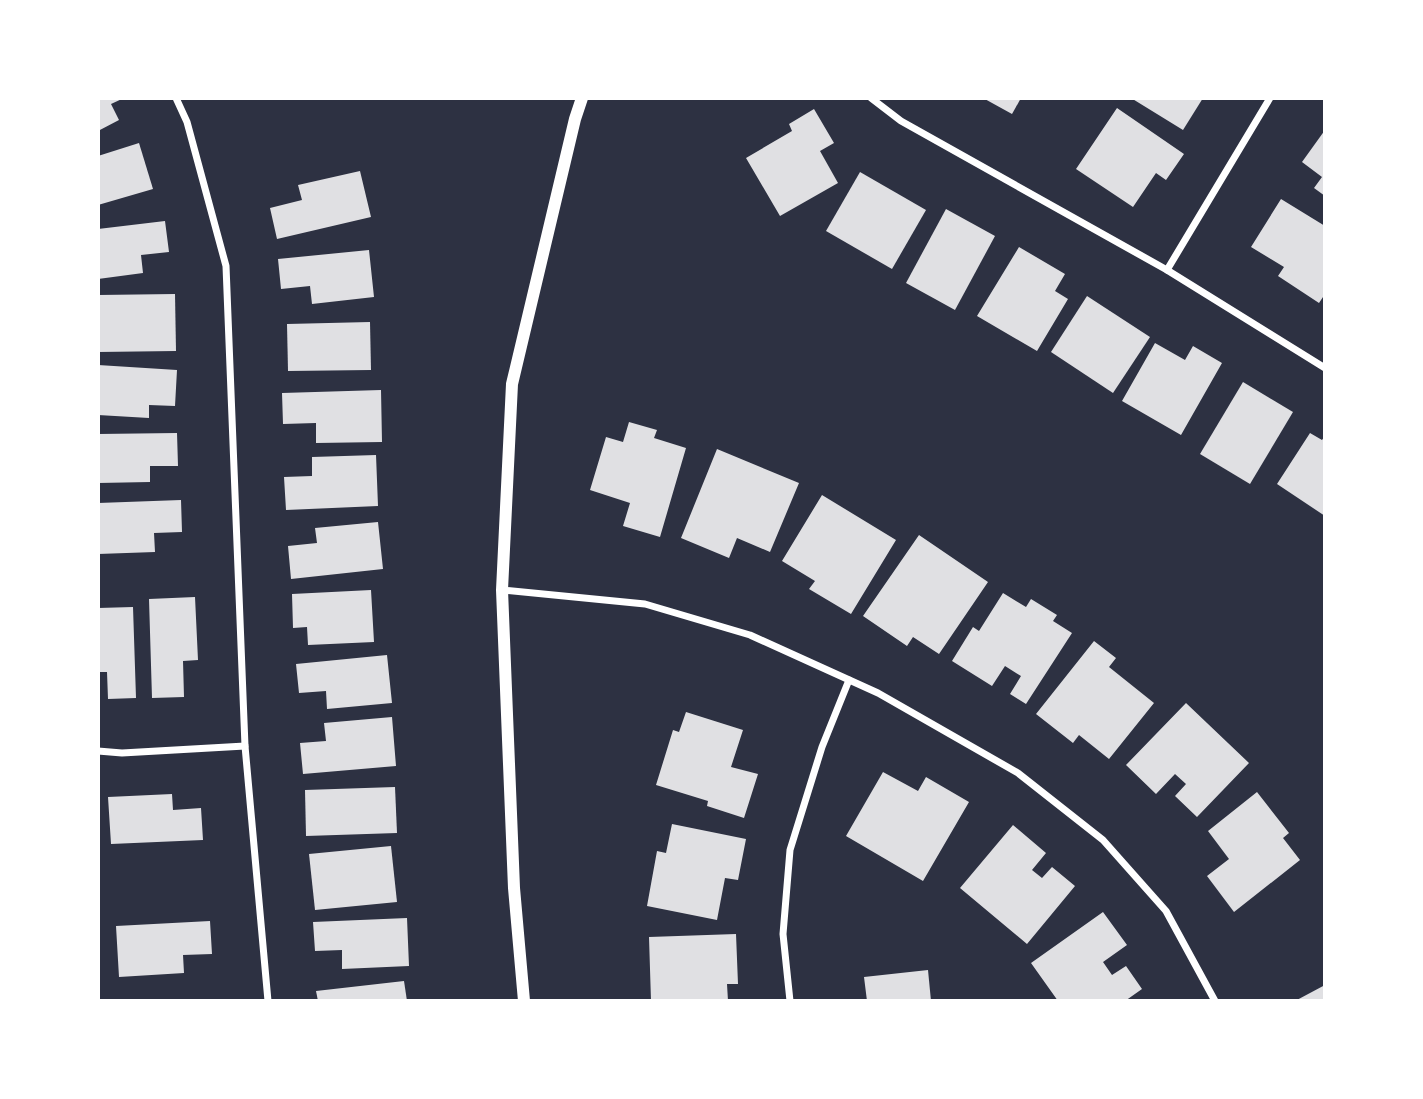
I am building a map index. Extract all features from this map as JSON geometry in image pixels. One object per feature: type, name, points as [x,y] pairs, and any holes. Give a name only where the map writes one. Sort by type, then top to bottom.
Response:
[{"type":"street","points":[[176,98],[187,122],[226,266],[245,746],[268,1001]]},
{"type":"street","points":[[524,1001],[514,888],[502,590],[512,384],[582,98]]},
{"type":"street","points":[[870,98],[901,121],[1167,270],[1325,368]]},
{"type":"street","points":[[1167,270],[1270,98]]},
{"type":"street","points":[[502,590],[645,604],[750,635],[878,693],[1018,774],[1103,840],[1166,911],[1215,1001]]},
{"type":"street","points":[[790,1001],[783,934],[790,850],[822,747],[849,680]]},
{"type":"street","points":[[98,751],[122,753],[245,746]]},
{"type":"building","points":[[98,98],[124,98],[111,104],[119,120],[98,131]]},
{"type":"building","points":[[983,98],[1021,98],[1012,114]]},
{"type":"building","points":[[1131,98],[1203,98],[1183,130]]},
{"type":"building","points":[[1117,108],[1184,154],[1166,180],[1156,173],[1133,207],[1076,169]]},
{"type":"building","points":[[814,109],[834,143],[820,151],[838,183],[780,216],[746,158],[792,131],[789,124]]},
{"type":"building","points":[[1325,130],[1325,196],[1314,188],[1322,177],[1302,162]]},
{"type":"building","points":[[139,143],[153,189],[98,205],[98,156]]},
{"type":"building","points":[[360,171],[371,217],[277,239],[270,208],[302,200],[298,185]]},
{"type":"building","points":[[860,172],[926,210],[892,269],[826,231]]},
{"type":"building","points":[[1281,199],[1325,226],[1325,294],[1319,303],[1278,276],[1284,267],[1251,247]]},
{"type":"building","points":[[946,209],[995,236],[955,310],[906,283]]},
{"type":"building","points":[[165,221],[169,252],[141,255],[143,273],[98,279],[98,229]]},
{"type":"building","points":[[1019,247],[1065,274],[1055,291],[1068,299],[1037,351],[977,316]]},
{"type":"building","points":[[369,250],[374,297],[312,304],[310,286],[281,289],[278,259]]},
{"type":"building","points":[[175,294],[176,351],[98,352],[98,295]]},
{"type":"building","points":[[1087,296],[1150,337],[1113,393],[1051,352]]},
{"type":"building","points":[[370,322],[371,370],[288,371],[287,324]]},
{"type":"building","points":[[1155,343],[1185,360],[1193,346],[1222,363],[1181,435],[1122,401]]},
{"type":"building","points":[[98,365],[177,370],[175,406],[149,405],[149,418],[98,415]]},
{"type":"building","points":[[1243,382],[1293,412],[1250,484],[1200,454]]},
{"type":"building","points":[[381,390],[382,442],[316,443],[316,423],[283,424],[282,393]]},
{"type":"building","points":[[629,422],[657,430],[654,438],[686,448],[660,537],[623,526],[630,503],[590,490],[606,437],[623,442]]},
{"type":"building","points":[[177,433],[178,466],[150,466],[150,482],[98,483],[98,434]]},
{"type":"building","points":[[1310,433],[1322,440],[1325,436],[1325,516],[1277,484]]},
{"type":"building","points":[[717,449],[799,483],[770,552],[737,538],[729,558],[681,538]]},
{"type":"building","points":[[376,455],[378,506],[286,510],[284,477],[312,476],[312,457]]},
{"type":"building","points":[[822,495],[896,540],[851,614],[809,589],[815,581],[782,561]]},
{"type":"building","points":[[181,500],[182,532],[154,533],[155,552],[98,554],[98,503]]},
{"type":"building","points":[[378,522],[383,569],[291,579],[288,546],[317,543],[315,528]]},
{"type":"building","points":[[919,535],[988,582],[939,654],[913,637],[907,646],[863,616]]},
{"type":"building","points":[[371,590],[374,642],[308,645],[307,627],[293,628],[292,594]]},
{"type":"building","points":[[1003,593],[1026,607],[1031,599],[1057,615],[1053,621],[1072,633],[1026,704],[1010,694],[1021,676],[1005,666],[992,686],[952,661],[973,627],[979,631]]},
{"type":"building","points":[[195,597],[198,660],[183,661],[184,697],[152,698],[149,599]]},
{"type":"building","points":[[133,607],[136,698],[108,699],[107,672],[98,672],[98,608]]},
{"type":"building","points":[[1094,641],[1116,658],[1109,667],[1154,703],[1109,759],[1079,735],[1073,743],[1036,714]]},
{"type":"building","points":[[387,655],[392,703],[327,709],[326,691],[299,693],[296,664]]},
{"type":"building","points":[[1186,703],[1249,763],[1197,817],[1175,796],[1186,784],[1175,774],[1156,794],[1126,765]]},
{"type":"building","points":[[686,712],[743,730],[731,767],[758,774],[744,818],[707,806],[708,801],[656,785],[673,730],[679,732]]},
{"type":"building","points":[[392,717],[396,766],[303,774],[300,743],[326,741],[324,723]]},
{"type":"building","points":[[883,772],[918,791],[926,777],[969,802],[923,881],[846,836]]},
{"type":"building","points":[[395,787],[397,833],[306,836],[305,790]]},
{"type":"building","points":[[1257,792],[1289,833],[1283,838],[1300,860],[1234,912],[1207,876],[1229,859],[1208,831]]},
{"type":"building","points":[[172,794],[173,810],[201,808],[203,840],[111,844],[108,797]]},
{"type":"building","points":[[672,824],[746,839],[738,880],[725,878],[717,920],[647,906],[657,851],[666,853]]},
{"type":"building","points":[[1013,825],[1046,853],[1032,870],[1042,878],[1052,867],[1075,886],[1027,944],[960,888]]},
{"type":"building","points":[[391,846],[397,902],[315,910],[309,854]]},
{"type":"building","points":[[1103,912],[1127,945],[1103,962],[1112,975],[1126,966],[1142,989],[1125,1001],[1058,1001],[1031,963]]},
{"type":"building","points":[[407,918],[409,966],[342,969],[342,950],[315,951],[313,922]]},
{"type":"building","points":[[210,921],[212,954],[183,955],[184,973],[119,977],[116,926]]},
{"type":"building","points":[[736,934],[738,984],[727,984],[728,1001],[651,1001],[649,937]]},
{"type":"building","points":[[928,970],[931,1001],[867,1001],[864,977]]},
{"type":"building","points":[[404,981],[407,1001],[318,1001],[316,991]]},
{"type":"building","points":[[1325,985],[1325,1001],[1295,1001]]}]
